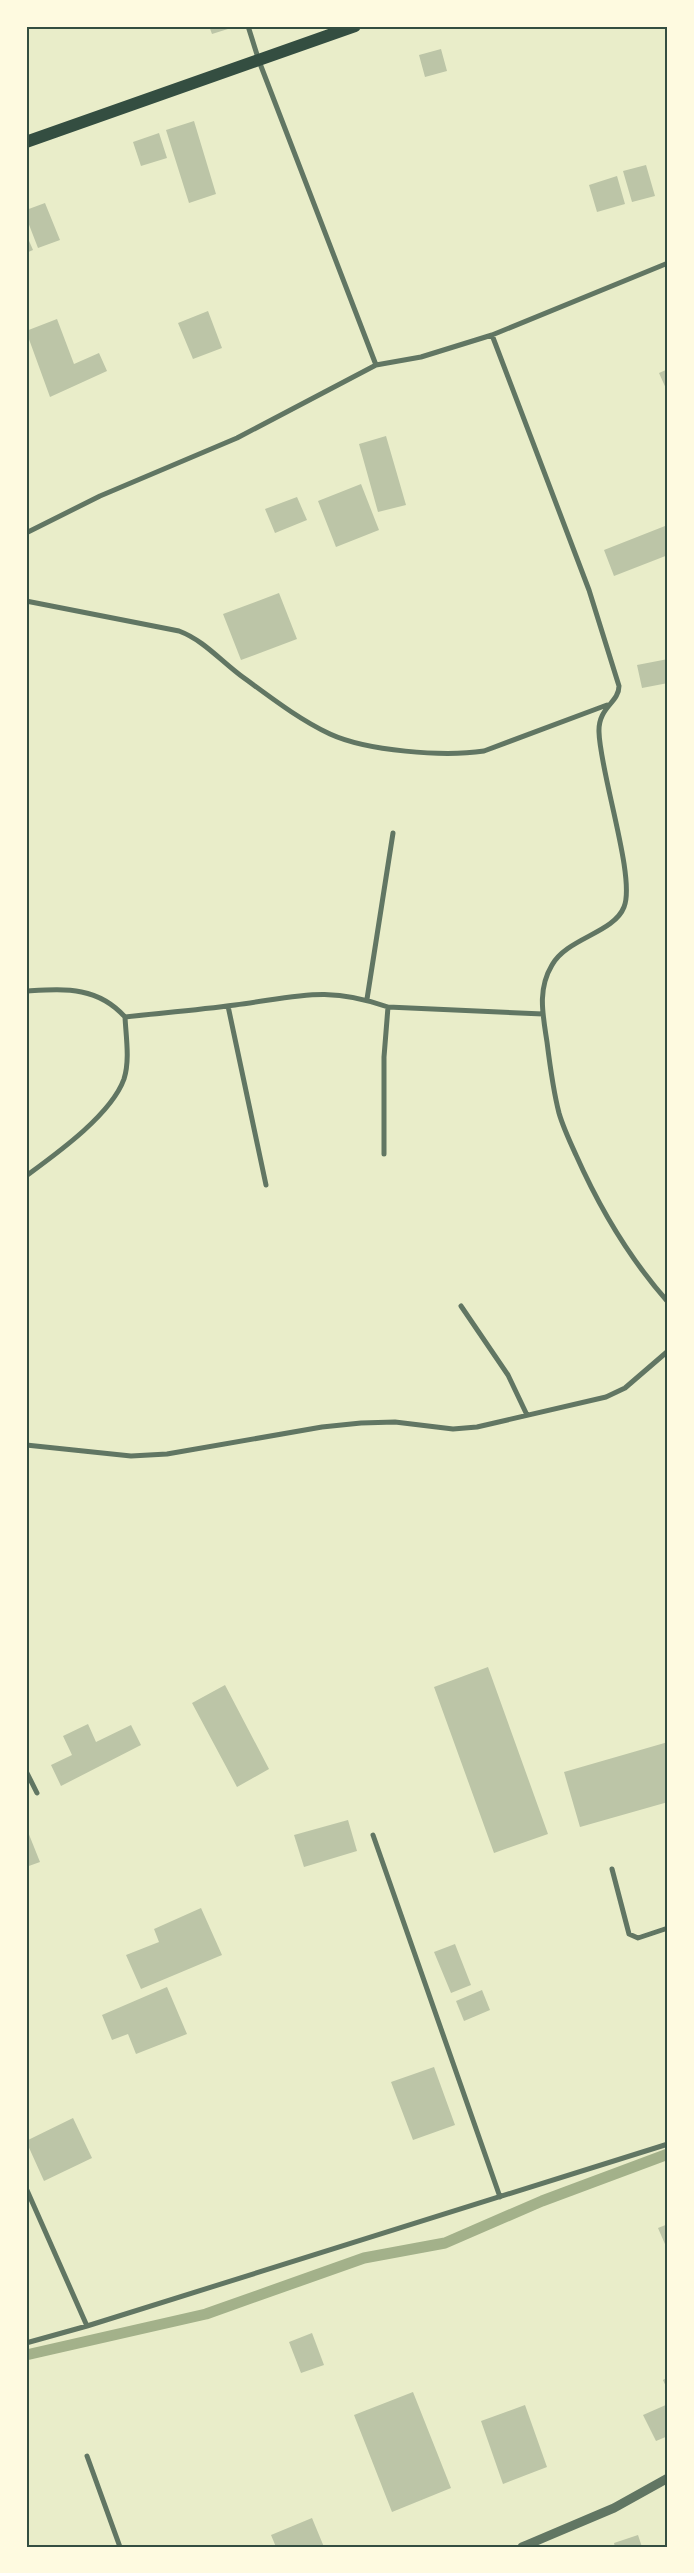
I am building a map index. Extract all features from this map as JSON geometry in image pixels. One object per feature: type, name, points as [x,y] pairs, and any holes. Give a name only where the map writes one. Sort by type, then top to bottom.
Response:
[{"type":"main road","points":[[26,142],[355,26]]},
{"type":"street","points":[[248,26],[259,61],[376,365]]},
{"type":"street","points":[[26,533],[100,496],[237,438],[376,365],[421,357],[492,335],[668,263]]},
{"type":"street","points":[[492,335],[589,590],[617,674],[618,695],[608,705],[599,723],[600,754],[624,866],[627,897],[619,916],[564,950],[552,964],[543,986],[541,1004],[559,1114],[586,1178],[616,1233],[650,1282],[668,1302]]},
{"type":"street","points":[[26,601],[184,633],[269,696],[312,724],[349,741],[376,747],[468,753],[484,751],[608,705]]},
{"type":"street","points":[[367,999],[393,833]]},
{"type":"street","points":[[26,991],[81,991],[96,994],[107,1000],[125,1017],[126,1069],[117,1093],[70,1143],[26,1176]]},
{"type":"street","points":[[125,1017],[228,1006],[315,992],[367,999],[388,1007],[543,1014]]},
{"type":"street","points":[[228,1006],[266,1185]]},
{"type":"street","points":[[384,1154],[384,1057],[388,1007]]},
{"type":"street","points":[[461,1306],[508,1375],[527,1415]]},
{"type":"street","points":[[26,1445],[131,1456],[167,1454],[322,1427],[394,1422],[464,1429],[606,1398],[625,1388],[668,1351]]},
{"type":"street","points":[[26,1771],[37,1793]]},
{"type":"street","points":[[374,1835],[500,2197]]},
{"type":"street","points":[[612,1869],[629,1934],[638,1938],[668,1928]]},
{"type":"street","points":[[26,2343],[87,2326],[289,2261],[668,2144]]},
{"type":"street","points":[[26,2188],[87,2326]]},
{"type":"street","points":[[88,2456],[120,2547]]},
{"type":"street","points":[[522,2547],[614,2508],[668,2478]]},
{"type":"building","points":[[209,26],[231,26],[231,28],[212,34]]},
{"type":"building","points":[[441,49],[447,71],[425,77],[419,55]]},
{"type":"building","points":[[194,121],[216,194],[189,203],[166,130]]},
{"type":"building","points":[[159,133],[167,158],[141,166],[133,142]]},
{"type":"building","points":[[646,165],[655,196],[632,202],[623,171]]},
{"type":"building","points":[[617,176],[625,204],[597,212],[589,185]]},
{"type":"building","points":[[45,203],[60,240],[38,248],[26,217],[26,210]]},
{"type":"building","points":[[26,234],[33,250],[26,253]]},
{"type":"building","points":[[208,311],[222,348],[193,359],[178,323]]},
{"type":"building","points":[[57,319],[74,364],[99,353],[107,371],[50,397],[26,331]]},
{"type":"building","points":[[668,369],[668,393],[659,373]]},
{"type":"building","points":[[386,436],[406,505],[378,512],[359,444]]},
{"type":"building","points":[[361,484],[379,530],[336,547],[318,501]]},
{"type":"building","points":[[297,497],[307,520],[275,533],[265,509]]},
{"type":"building","points":[[665,526],[668,533],[668,555],[614,576],[604,550]]},
{"type":"building","points":[[279,593],[297,639],[241,660],[223,614]]},
{"type":"building","points":[[668,659],[668,683],[642,688],[637,665]]},
{"type":"building","points":[[488,1667],[548,1834],[494,1853],[434,1687]]},
{"type":"building","points":[[225,1685],[269,1769],[237,1787],[192,1703]]},
{"type":"building","points":[[88,1724],[96,1742],[131,1725],[141,1745],[61,1786],[51,1765],[72,1755],[63,1736]]},
{"type":"building","points":[[668,1742],[668,1802],[580,1827],[564,1772]]},
{"type":"building","points":[[348,1820],[357,1851],[304,1867],[294,1835]]},
{"type":"building","points":[[26,1827],[40,1862],[26,1867]]},
{"type":"building","points":[[201,1908],[222,1955],[141,1989],[126,1955],[159,1942],[154,1929]]},
{"type":"building","points":[[455,1944],[471,1985],[451,1993],[434,1952]]},
{"type":"building","points":[[167,1987],[187,2034],[136,2054],[128,2034],[112,2040],[102,2015]]},
{"type":"building","points":[[482,1990],[490,2010],[464,2021],[456,2001]]},
{"type":"building","points":[[434,2067],[455,2125],[413,2140],[391,2082]]},
{"type":"building","points":[[73,2118],[92,2158],[44,2181],[26,2141]]},
{"type":"building","points":[[668,2224],[668,2251],[658,2228]]},
{"type":"building","points":[[312,2333],[324,2365],[301,2373],[289,2342]]},
{"type":"building","points":[[668,2377],[668,2391],[663,2380]]},
{"type":"building","points":[[413,2392],[451,2488],[392,2512],[354,2415]]},
{"type":"building","points":[[668,2404],[668,2436],[656,2441],[643,2415]]},
{"type":"building","points":[[525,2405],[547,2467],[503,2484],[481,2421]]},
{"type":"building","points":[[312,2518],[324,2547],[276,2547],[271,2535]]},
{"type":"building","points":[[638,2535],[642,2547],[615,2547],[614,2543]]},
{"type":"waterway","points":[[26,2355],[206,2314],[364,2258],[445,2243],[542,2201],[668,2154]]}]
